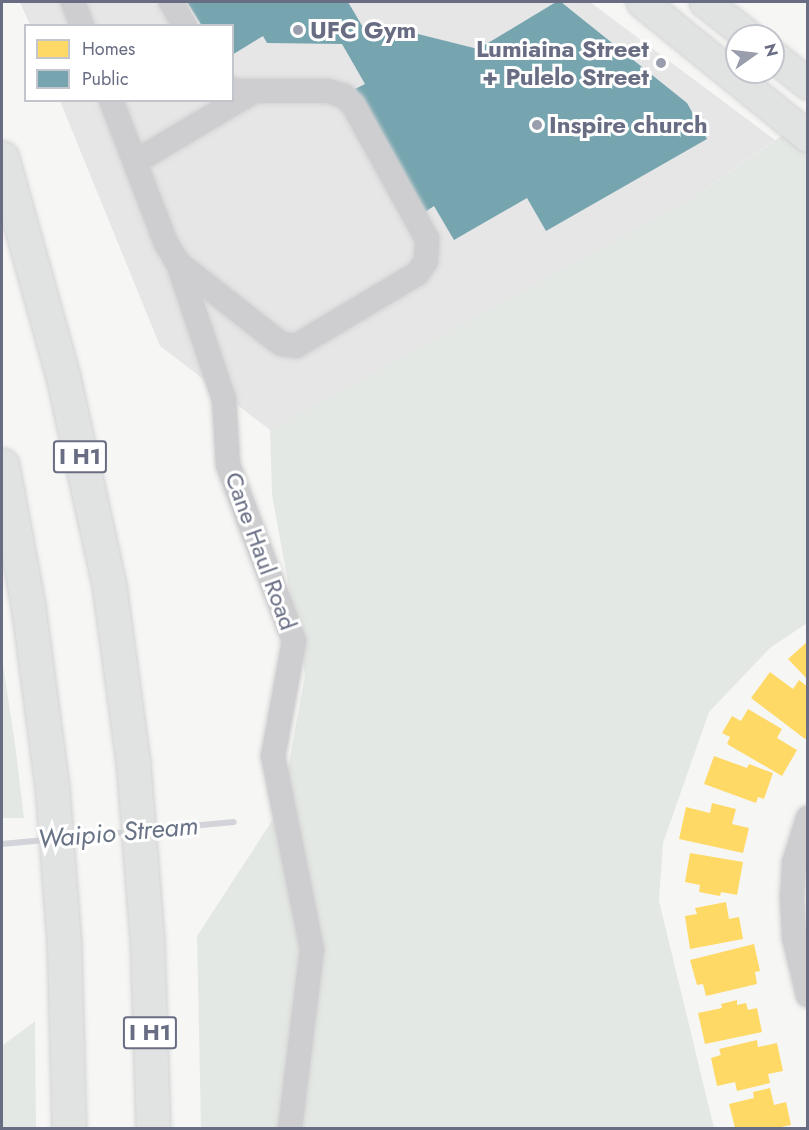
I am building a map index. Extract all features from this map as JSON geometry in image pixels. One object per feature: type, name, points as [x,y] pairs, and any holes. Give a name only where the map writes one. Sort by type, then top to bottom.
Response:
[{"type":"highway","name":"I H1","points":[[2,158],[63,377],[109,585],[133,762],[147,938],[153,1122]]},
{"type":"highway","points":[[2,465],[28,605],[52,787],[64,942],[69,1128]]},
{"type":"highway","points":[[64,1128],[68,1066]]},
{"type":"main road","points":[[642,2],[807,136]]},
{"type":"main road","points":[[705,2],[733,24]]},
{"type":"main road","points":[[785,66],[807,84]]},
{"type":"street","points":[[73,2],[81,24]]},
{"type":"street","points":[[171,2],[184,24]]},
{"type":"street","points":[[112,102],[166,243],[178,262],[276,340],[290,346],[304,342],[413,278],[426,261],[428,244],[426,234],[348,100],[328,91],[243,90]]},
{"type":"street","points":[[135,162],[225,102]]},
{"type":"street","name":"Cane Haul Road","points":[[178,262],[224,400],[228,465],[294,641],[273,756],[312,949],[290,1128]]},
{"type":"street","points":[[807,818],[794,863],[792,896],[794,937],[807,995]]},
{"type":"shaded area","points":[[20,2],[590,2],[775,140],[694,197],[270,430],[160,346],[60,102],[234,102],[234,24],[30,24]]},
{"type":"shaded area","points":[[807,118],[807,623],[770,648],[709,712],[663,843],[659,901],[714,1128],[201,1128],[197,936],[281,807],[305,675],[272,495],[270,430],[694,197]]},
{"type":"shaded area","points":[[2,658],[15,744],[24,818],[2,818]]},
{"type":"shaded area","points":[[35,1021],[36,1128],[2,1128],[2,1046]]},
{"type":"building: Homes","points":[[808,641],[808,680],[788,659]]},
{"type":"building: Homes","points":[[770,672],[793,689],[799,680],[808,687],[808,736],[805,739],[751,698]]},
{"type":"building: Homes","points":[[748,709],[782,729],[777,738],[797,750],[782,776],[727,744],[730,737],[722,733],[732,716],[741,721]]},
{"type":"building: Homes","points":[[714,756],[747,768],[749,764],[773,773],[764,799],[758,797],[756,803],[704,784]]},
{"type":"building: Homes","points":[[712,803],[736,809],[732,824],[749,828],[743,853],[679,839],[686,807],[710,813]]},
{"type":"building: Homes","points":[[690,853],[743,862],[737,895],[721,892],[720,896],[699,892],[700,885],[685,882]]},
{"type":"building: Homes","points":[[726,902],[729,919],[739,917],[743,939],[690,949],[685,916],[697,914],[695,908]]},
{"type":"building: Homes","points":[[754,944],[760,971],[755,972],[757,984],[706,996],[703,984],[697,985],[690,960]]},
{"type":"building: Homes","points":[[737,1000],[737,1005],[746,1003],[748,1010],[757,1008],[762,1032],[705,1044],[698,1013],[722,1008],[721,1004]]},
{"type":"building: Homes","points":[[757,1040],[758,1047],[777,1043],[783,1071],[768,1074],[770,1083],[737,1091],[735,1082],[717,1086],[711,1058],[721,1055],[719,1049]]},
{"type":"building: Homes","points":[[770,1088],[774,1105],[786,1102],[791,1125],[776,1128],[735,1128],[729,1104],[754,1098],[753,1092]]},
{"type":"building: Public","name":"Inspire church","points":[[187,2],[348,2],[367,34],[382,25],[478,49],[556,2],[561,2],[687,103],[707,139],[546,231],[527,198],[454,240],[434,206],[425,212],[355,89],[365,84],[342,44],[267,43],[263,36],[234,54],[234,24],[201,24]]},
{"type":"waterway","name":"Waipio Stream","points":[[148,830],[234,822]]},
{"type":"waterway","name":"Waipio Stream","points":[[64,838],[129,832]]},
{"type":"waterway","name":"Waipio Stream","points":[[2,844],[45,840]]},
{"type":"place","name":"UFC Gym","points":[[298,30]]},
{"type":"place","name":"Lumiaina Street + Pulelo Street","points":[[661,63]]},
{"type":"place","name":"Inspire church","points":[[537,125]]}]
